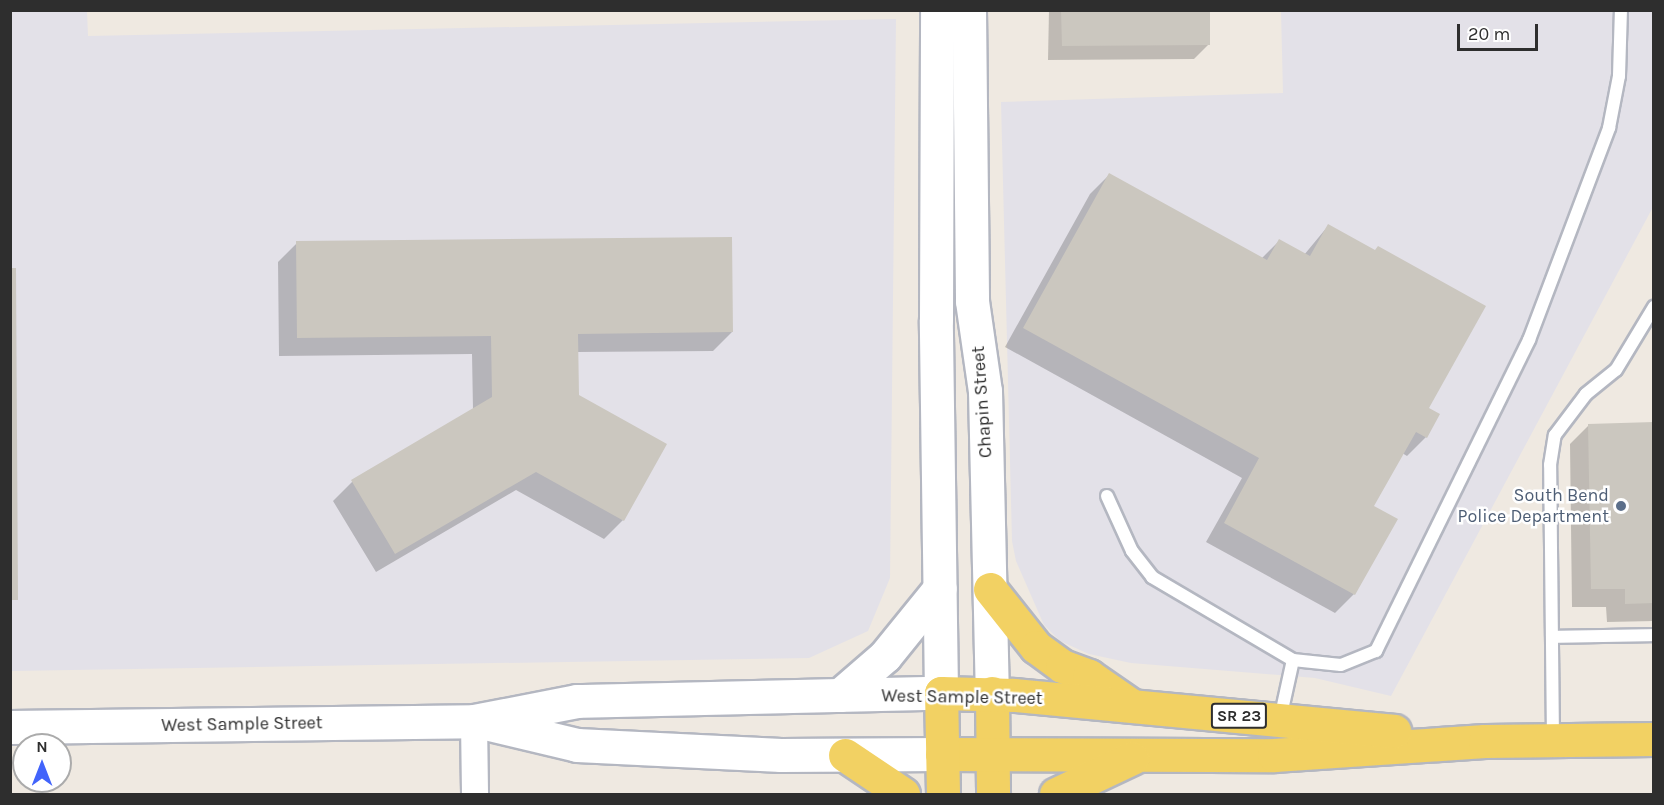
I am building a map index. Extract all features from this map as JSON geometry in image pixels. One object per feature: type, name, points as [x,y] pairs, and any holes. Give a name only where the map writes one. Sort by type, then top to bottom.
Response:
[{"type":"main road","points":[[937,10],[943,795]]},
{"type":"main road","name":"Chapin Street","points":[[969,10],[972,301],[985,391],[993,795]]},
{"type":"main road","points":[[840,695],[885,656],[940,588]]},
{"type":"main road","points":[[990,589],[1036,647],[1062,666],[1089,675],[1133,706]]},
{"type":"main road","name":"West Sample Street","points":[[10,727],[474,721],[578,701],[992,693],[1280,719],[1485,741]]},
{"type":"main road","name":"West Sample Street","points":[[474,721],[577,745],[845,755],[1274,755],[1485,741],[1653,739]]},
{"type":"main road","points":[[845,755],[903,795]]},
{"type":"main road","name":"SR 23","points":[[1056,795],[1136,755]]},
{"type":"street","points":[[474,721],[475,795]]},
{"type":"lane","points":[[1107,496],[1132,551],[1152,577],[1293,660],[1341,665],[1376,651],[1533,329],[1609,128],[1619,76],[1621,10]]},
{"type":"lane","points":[[1553,740],[1550,465],[1555,435],[1586,394],[1616,370],[1653,307]]},
{"type":"lane","points":[[1551,637],[1653,635]]},
{"type":"lane","points":[[1280,719],[1293,660]]},
{"type":"shaded area","points":[[10,11],[87,11],[88,36],[896,19],[890,578],[868,631],[809,658],[11,671]]},
{"type":"shaded area","points":[[1281,11],[1653,11],[1653,207],[1391,696],[1315,678],[1131,663],[1089,654],[1060,641],[1044,625],[1016,561],[1012,541],[1001,102],[1283,93]]},
{"type":"building","points":[[1061,10],[1210,10],[1210,45],[1062,46]]},
{"type":"building","points":[[1109,173],[1267,260],[1279,239],[1310,256],[1328,224],[1375,250],[1378,246],[1486,306],[1429,408],[1440,414],[1427,438],[1416,432],[1374,506],[1398,519],[1355,595],[1224,523],[1259,458],[1023,328]]},
{"type":"building","points":[[732,237],[733,332],[578,334],[579,395],[667,444],[624,521],[536,472],[395,554],[351,480],[492,397],[491,336],[297,338],[296,241]]},
{"type":"building","points":[[10,268],[16,268],[18,600],[10,600]]},
{"type":"building","name":"South Bend Police Department","points":[[1654,422],[1654,603],[1625,604],[1625,589],[1591,589],[1588,424]]},
{"type":"place","name":"South Bend Police Department","points":[[1621,506]]}]
